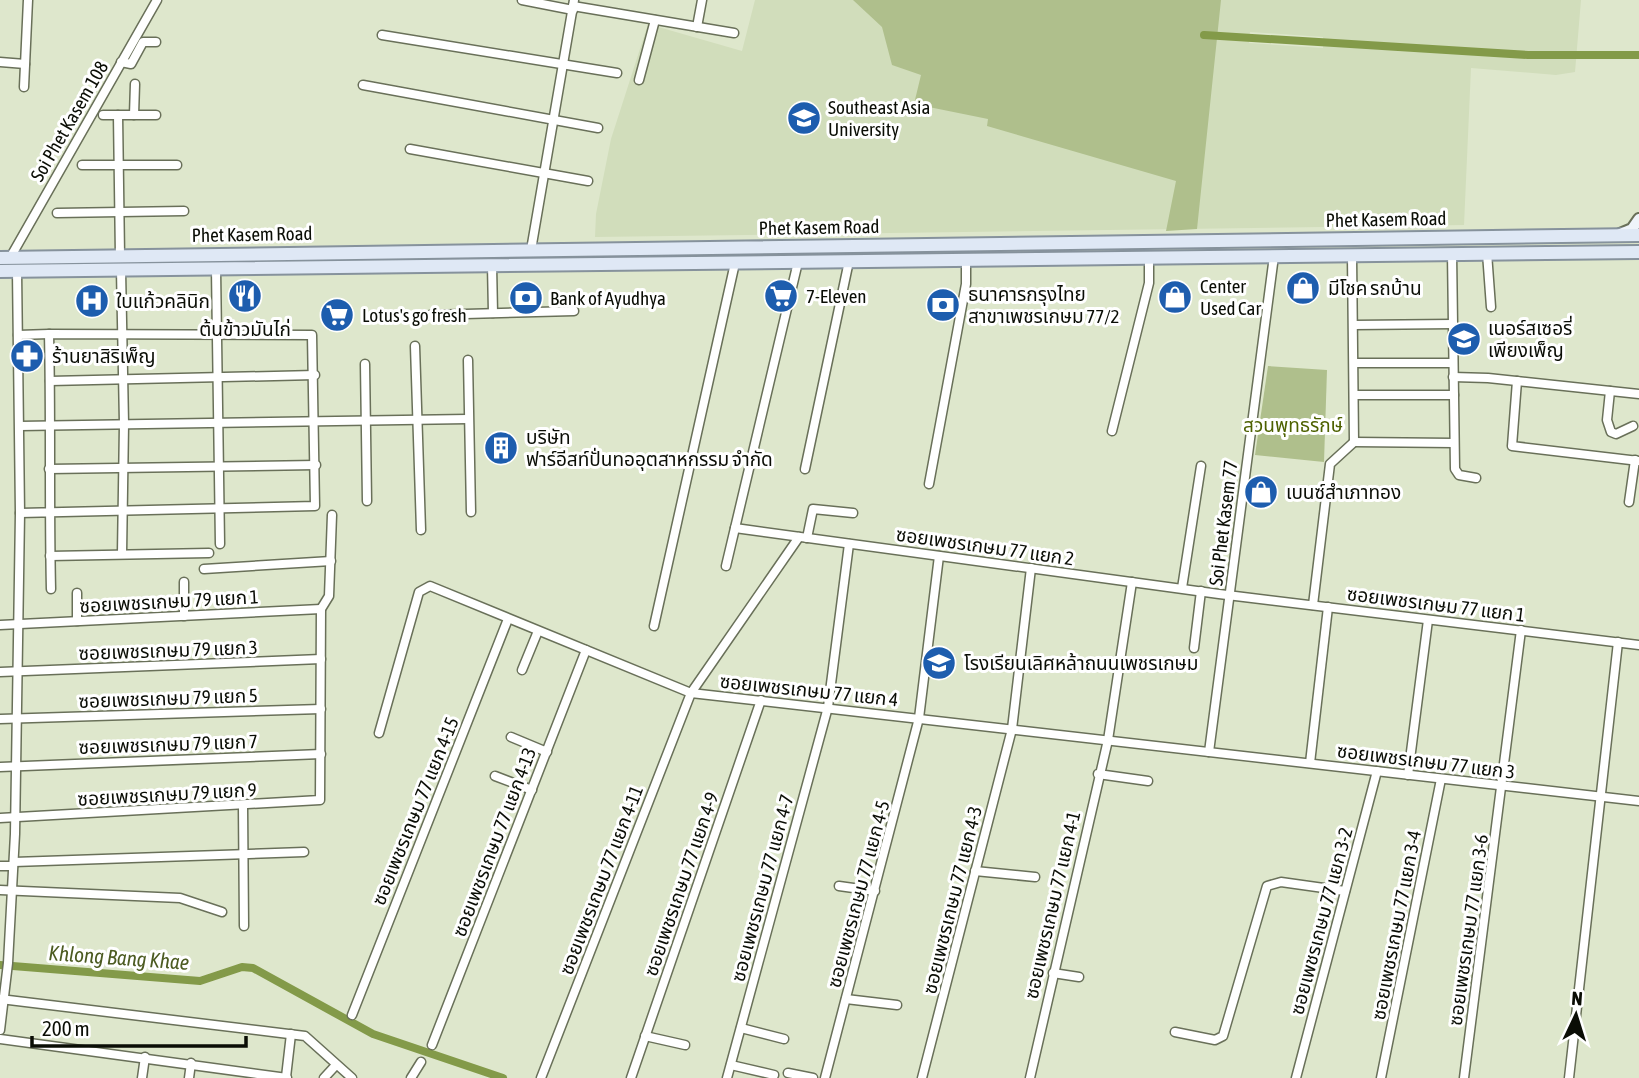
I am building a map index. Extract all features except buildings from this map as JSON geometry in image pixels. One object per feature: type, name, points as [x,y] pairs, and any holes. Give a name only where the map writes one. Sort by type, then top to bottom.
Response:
[{"type":"main road","points":[[1617,235],[1632,229],[1639,219]]},
{"type":"main road","name":"Phet Kasem Road","points":[[5,258],[1639,235]]},
{"type":"main road","points":[[1191,241],[1191,257]]},
{"type":"main road","points":[[798,262],[800,246]]},
{"type":"main road","name":"Phet Kasem Road","points":[[0,271],[1639,252]]},
{"type":"street","points":[[24,87],[28,0]]},
{"type":"street","name":"Soi Phet Kasem 108","points":[[5,258],[156,0]]},
{"type":"street","points":[[522,0],[733,33]]},
{"type":"street","points":[[697,27],[702,0]]},
{"type":"street","points":[[530,250],[573,6]]},
{"type":"street","points":[[639,80],[654,20]]},
{"type":"street","points":[[382,35],[617,73]]},
{"type":"street","points":[[121,62],[131,64],[143,42],[156,42]]},
{"type":"street","points":[[0,62],[25,64]]},
{"type":"street","points":[[134,115],[135,84]]},
{"type":"street","points":[[363,85],[598,128]]},
{"type":"street","points":[[103,115],[156,115]]},
{"type":"street","points":[[118,115],[120,256]]},
{"type":"street","points":[[410,149],[588,181]]},
{"type":"street","points":[[82,165],[177,165]]},
{"type":"street","points":[[57,213],[184,211]]},
{"type":"street","points":[[1487,253],[1491,307]]},
{"type":"street","points":[[1452,254],[1456,473],[1476,478]]},
{"type":"street","name":"Soi Phet Kasem 77","points":[[1209,752],[1274,256]]},
{"type":"street","points":[[1352,256],[1354,442]]},
{"type":"street","points":[[1112,430],[1149,283],[1149,258]]},
{"type":"street","points":[[929,484],[965,284],[966,260]]},
{"type":"street","points":[[805,468],[849,261]]},
{"type":"street","points":[[726,566],[798,262]]},
{"type":"street","points":[[654,626],[735,263]]},
{"type":"street","points":[[492,265],[493,313]]},
{"type":"street","points":[[216,269],[220,544]]},
{"type":"street","points":[[121,270],[124,424],[121,468],[122,554]]},
{"type":"street","points":[[0,1030],[1,999],[8,963],[15,817],[20,513],[18,271]]},
{"type":"street","points":[[430,315],[574,311]]},
{"type":"street","points":[[1354,325],[1453,324]]},
{"type":"street","points":[[49,334],[51,589]]},
{"type":"street","points":[[18,335],[312,335],[315,375],[315,506],[20,513]]},
{"type":"street","points":[[415,346],[421,530]]},
{"type":"street","points":[[468,360],[471,512]]},
{"type":"street","points":[[1354,363],[1453,363]]},
{"type":"street","points":[[365,364],[367,501]]},
{"type":"street","points":[[50,381],[315,375]]},
{"type":"street","points":[[1453,377],[1639,394]]},
{"type":"street","points":[[1517,381],[1511,446],[1637,460],[1629,502]]},
{"type":"street","points":[[1610,391],[1607,420],[1611,432],[1616,434],[1633,426]]},
{"type":"street","points":[[1354,395],[1454,395]]},
{"type":"street","points":[[20,426],[468,419]]},
{"type":"street","points":[[1313,605],[1330,464],[1354,442],[1454,443]]},
{"type":"street","points":[[49,469],[316,465]]},
{"type":"street","points":[[1182,588],[1201,466]]},
{"type":"street","name":"ซอยเพชรเกษม 77 แยก 4-11","points":[[541,1078],[691,693],[803,537],[813,509],[853,513]]},
{"type":"street","points":[[320,754],[321,609],[329,596],[332,515]]},
{"type":"street","name":"ซอยเพชรเกษม 77 แยก 2","points":[[735,528],[1230,595]]},
{"type":"street","name":"ซอยเพชรเกษม 77 แยก 4-7","points":[[727,1078],[828,707],[849,544]]},
{"type":"street","points":[[50,556],[209,553]]},
{"type":"street","name":"ซอยเพชรเกษม 77 แยก 4-5","points":[[825,1078],[919,718],[939,556]]},
{"type":"street","points":[[204,569],[331,561]]},
{"type":"street","name":"ซอยเพชรเกษม 77 แยก 4-3","points":[[922,1078],[1012,729],[1031,568]]},
{"type":"street","points":[[184,582],[184,616]]},
{"type":"street","name":"ซอยเพชรเกษม 77 แยก 4-1","points":[[1030,1078],[1108,740],[1132,582]]},
{"type":"street","name":"ซอยเพชรเกษม 77 แยก 4","points":[[379,733],[419,592],[430,586],[691,693],[1209,752]]},
{"type":"street","points":[[1194,648],[1201,591]]},
{"type":"street","points":[[77,593],[77,621]]},
{"type":"street","name":"ซอยเพชรเกษม 77 แยก 1","points":[[1230,595],[1639,645]]},
{"type":"street","points":[[1310,764],[1328,607]]},
{"type":"street","name":"ซอยเพชรเกษม 79 แยก 1","points":[[0,625],[321,609]]},
{"type":"street","name":"ซอยเพชรเกษม 77 แยก 4-15","points":[[352,1014],[508,619]]},
{"type":"street","points":[[1408,775],[1428,620]]},
{"type":"street","name":"ซอยเพชรเกษม 77 แยก 3-6","points":[[1464,1078],[1521,630]]},
{"type":"street","points":[[522,670],[538,631]]},
{"type":"street","points":[[1569,1078],[1618,642]]},
{"type":"street","name":"ซอยเพชรเกษม 77 แยก 4-13","points":[[432,1045],[586,650]]},
{"type":"street","name":"ซอยเพชรเกษม 79 แยก 3","points":[[0,672],[321,659]]},
{"type":"street","name":"ซอยเพชรเกษม 77 แยก 4-9","points":[[631,1078],[761,699]]},
{"type":"street","name":"ซอยเพชรเกษม 79 แยก 5","points":[[0,719],[321,709]]},
{"type":"street","points":[[511,737],[547,752]]},
{"type":"street","name":"ซอยเพชรเกษม 77 แยก 3","points":[[1209,752],[1639,801]]},
{"type":"street","name":"ซอยเพชรเกษม 79 แยก 7","points":[[0,767],[320,754]]},
{"type":"street","name":"ซอยเพชรเกษม 79 แยก 9","points":[[0,818],[320,800],[320,754]]},
{"type":"street","name":"ซอยเพชรเกษม 77 แยก 3-2","points":[[1296,1078],[1377,771]]},
{"type":"street","points":[[1098,774],[1148,781]]},
{"type":"street","points":[[495,776],[531,790]]},
{"type":"street","name":"ซอยเพชรเกษม 77 แยก 3-4","points":[[1381,1078],[1441,779]]},
{"type":"street","points":[[243,806],[244,926]]},
{"type":"street","points":[[0,866],[304,852]]},
{"type":"street","points":[[975,871],[1035,877]]},
{"type":"street","points":[[1175,1032],[1215,1040],[1223,1036],[1267,886],[1281,882],[1345,891]]},
{"type":"street","points":[[839,886],[875,891]]},
{"type":"street","points":[[0,890],[180,898],[222,912]]},
{"type":"street","points":[[1053,973],[1079,977]]},
{"type":"street","points":[[1,999],[305,1036],[352,1078]]},
{"type":"street","points":[[846,999],[897,1005]]},
{"type":"street","points":[[741,1028],[784,1039]]},
{"type":"street","points":[[0,1039],[286,1078],[291,1034]]},
{"type":"street","points":[[645,1037],[685,1045]]},
{"type":"street","points":[[142,1078],[145,1058]]},
{"type":"street","points":[[411,1078],[421,1062]]},
{"type":"street","points":[[189,1078],[191,1063]]},
{"type":"street","points":[[324,1078],[336,1065]]},
{"type":"street","points":[[731,1065],[774,1075]]},
{"type":"street","points":[[788,1073],[813,1078]]},
{"type":"shaded area","points":[[755,0],[1581,0],[1575,72],[1556,75],[1471,68],[1464,225],[595,237],[596,214],[611,139],[648,24],[742,51]],"holes":[[[1250,32],[1323,37],[1323,48],[1249,43]]]},
{"type":"green space","points":[[853,0],[1221,0],[1197,229],[1166,231],[1176,181],[987,126],[988,119],[914,104],[921,75],[892,65],[882,27]]},
{"type":"green space","name":"สวนพุทธรักษ์","points":[[1268,366],[1327,370],[1324,462],[1255,455]]},
{"type":"waterway","points":[[1204,35],[1528,55],[1638,55]]},
{"type":"waterway","name":"Khlong Bang Khae","points":[[0,965],[200,981],[242,967],[253,968],[373,1034],[503,1078]]},
{"type":"place","name":"Southeast Asia University","points":[[804,118]]},
{"type":"place","name":"มีโชค รถบ้าน","points":[[1303,288]]},
{"type":"place","name":"ต้นข้าวมันไก่","points":[[245,296]]},
{"type":"place","name":"7-Eleven","points":[[781,296]]},
{"type":"place","name":"Center Used Car","points":[[1175,297]]},
{"type":"place","name":"Bank of Ayudhya","points":[[526,298]]},
{"type":"place","name":"ใบแก้วคลินิก","points":[[92,301]]},
{"type":"place","name":"ธนาคารกรุงไทย สาขาเพชรเกษม 77/2","points":[[943,305]]},
{"type":"place","name":"Lotus's go fresh","points":[[337,315]]},
{"type":"place","name":"เนอร์สเซอรี่ เพียงเพ็ญ","points":[[1464,339]]},
{"type":"place","name":"ร้านยาสิริเพ็ญ","points":[[27,356]]},
{"type":"place","name":"บริษัท ฟาร์อีสท์ปั่นทออุตสาหกรรม จำกัด","points":[[501,448]]},
{"type":"place","name":"เบนซ์สำเภาทอง","points":[[1261,492]]},
{"type":"place","name":"โรงเรียนเลิศหล้าถนนเพชรเกษม","points":[[939,663]]}]
